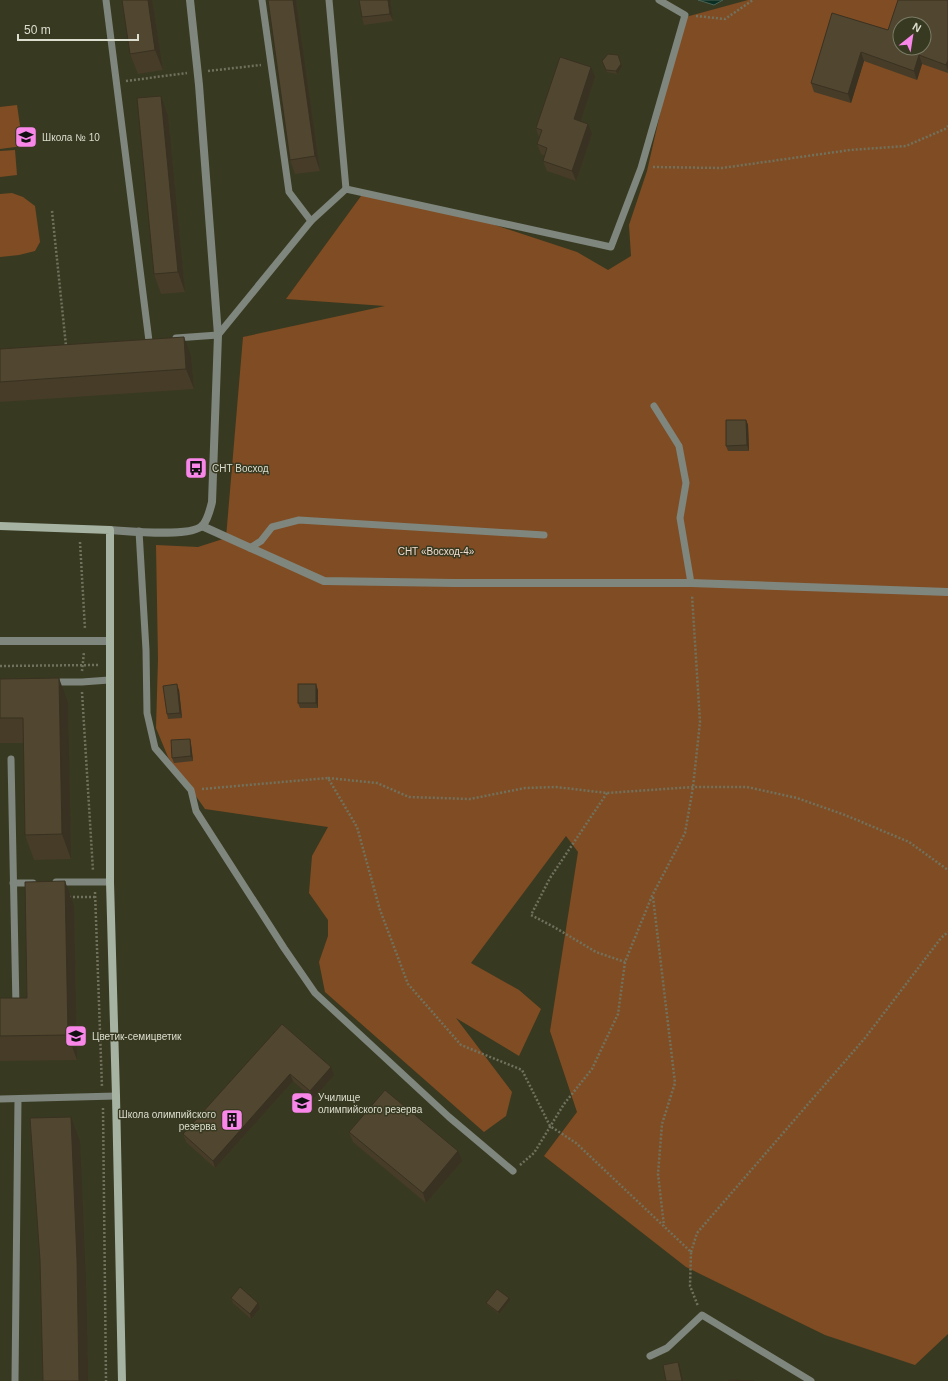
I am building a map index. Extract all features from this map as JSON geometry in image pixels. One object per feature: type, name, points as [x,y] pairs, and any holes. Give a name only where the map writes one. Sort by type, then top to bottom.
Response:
[{"type":"street","points":[[0,526],[164,533],[188,532],[202,526],[209,515],[212,502],[218,335],[198,72],[190,0]]},
{"type":"street","points":[[202,526],[324,580],[454,583],[691,583],[948,592]]},
{"type":"street","points":[[110,530],[110,897],[122,1381]]},
{"type":"street","points":[[0,641],[110,641]]},
{"type":"lane","points":[[106,0],[149,341]]},
{"type":"lane","points":[[262,0],[289,192],[311,221]]},
{"type":"lane","points":[[329,0],[346,189]]},
{"type":"lane","points":[[346,189],[611,247],[641,168],[685,15],[659,0]]},
{"type":"lane","points":[[172,339],[218,335],[311,221],[346,189]]},
{"type":"lane","points":[[654,406],[679,446],[686,483],[680,518],[691,583]]},
{"type":"lane","points":[[250,548],[261,541],[272,527],[299,520],[544,535]]},
{"type":"lane","points":[[140,531],[146,650],[147,713],[155,748],[192,790],[196,811],[284,948],[315,993],[449,1117],[513,1171]]},
{"type":"lane","points":[[45,682],[109,680]]},
{"type":"lane","points":[[0,1008],[16,1007],[11,759]]},
{"type":"lane","points":[[13,882],[110,882]]},
{"type":"lane","points":[[0,1099],[116,1096]]},
{"type":"lane","points":[[15,1381],[18,1098]]},
{"type":"lane","points":[[650,1356],[667,1348],[702,1315],[811,1381]]},
{"type":"path","points":[[685,15],[725,19],[754,0]]},
{"type":"path","points":[[116,82],[271,64]]},
{"type":"path","points":[[641,168],[722,168],[850,150],[906,146],[945,129],[948,126]]},
{"type":"path","points":[[52,211],[66,346]]},
{"type":"path","points":[[80,542],[85,641],[82,665],[82,682],[95,897],[102,1097],[106,1381]]},
{"type":"path","points":[[513,1171],[534,1153],[564,1104],[592,1069],[618,1014],[625,962],[652,896],[684,833],[693,787],[700,722],[691,583]]},
{"type":"path","points":[[0,666],[110,664]]},
{"type":"path","points":[[192,790],[328,778],[377,783],[408,797],[470,799],[525,788],[556,787],[608,793],[693,787],[747,787],[797,798],[846,815],[909,842],[948,870]]},
{"type":"path","points":[[328,778],[357,827],[380,910],[408,984],[461,1045],[522,1070],[550,1126],[576,1143],[691,1252]]},
{"type":"path","points":[[608,793],[550,878],[531,915],[596,952],[625,962]]},
{"type":"path","points":[[652,896],[675,1083],[662,1124],[658,1174],[664,1226]]},
{"type":"path","points":[[64,898],[110,897]]},
{"type":"path","points":[[702,1315],[690,1286],[691,1252],[697,1233],[865,1038],[941,938],[948,932]]},
{"type":"green space","name":"СНТ «Восход-4»","points":[[748,0],[948,0],[948,1334],[915,1365],[825,1335],[686,1267],[544,1156],[577,1112],[550,1031],[578,852],[566,836],[471,963],[519,990],[541,1009],[519,1056],[456,1018],[512,1092],[506,1116],[484,1132],[325,992],[319,962],[328,936],[328,920],[309,893],[312,856],[328,827],[205,809],[168,757],[156,728],[158,659],[156,545],[198,547],[226,538],[243,337],[385,306],[286,299],[364,192],[483,221],[577,252],[608,270],[631,256],[629,225],[647,171],[682,18]]},
{"type":"green space","points":[[17,105],[23,146],[0,149],[0,107]]},
{"type":"green space","points":[[15,150],[17,175],[0,177],[0,151]]},
{"type":"green space","points":[[12,193],[23,197],[35,206],[40,242],[35,251],[19,255],[0,257],[0,194]]},
{"type":"shaded area","points":[[698,0],[723,0],[714,5]]},
{"type":"building","points":[[122,0],[148,0],[155,50],[130,54]]},
{"type":"building","points":[[268,0],[293,0],[315,156],[290,160]]},
{"type":"building","points":[[359,0],[388,0],[390,14],[362,17]]},
{"type":"building","points":[[898,0],[948,0],[948,60],[946,65],[922,56],[932,56],[932,16],[893,16]]},
{"type":"building","points":[[832,13],[888,30],[892,18],[892,56],[919,56],[914,71],[861,52],[848,94],[811,83]]},
{"type":"building","points":[[608,54],[618,55],[621,64],[616,71],[606,70],[602,61]]},
{"type":"building","points":[[560,57],[591,67],[574,119],[588,124],[572,171],[543,161],[547,148],[537,144],[542,130],[536,128]]},
{"type":"building","points":[[161,96],[178,272],[154,274],[137,98]]},
{"type":"building","points":[[184,337],[186,369],[0,382],[0,349]]},
{"type":"building","points":[[726,420],[746,420],[747,445],[726,446]]},
{"type":"building","points":[[59,678],[62,834],[25,835],[23,718],[0,718],[0,679]]},
{"type":"building","points":[[177,684],[180,713],[167,714],[163,686]]},
{"type":"building","points":[[298,684],[316,684],[316,703],[298,703]]},
{"type":"building","points":[[190,739],[191,756],[172,758],[171,740]]},
{"type":"building","points":[[65,881],[68,1035],[0,1036],[0,998],[27,998],[25,882]]},
{"type":"building","name":"Школа олимпийского резерва","points":[[282,1024],[331,1067],[310,1091],[290,1074],[213,1161],[183,1134]]},
{"type":"building","points":[[385,1090],[458,1151],[423,1193],[349,1132]]},
{"type":"building","points":[[71,1117],[77,1260],[79,1381],[43,1381],[40,1260],[30,1118]]},
{"type":"building","points":[[240,1287],[258,1303],[250,1314],[231,1298]]},
{"type":"building","points":[[497,1289],[509,1298],[498,1312],[486,1303]]},
{"type":"building","points":[[678,1362],[682,1381],[666,1381],[663,1365]]},
{"type":"building","points":[[729,1380],[754,1381],[729,1381]]},
{"type":"place","name":"Школа № 10","points":[[26,137]]},
{"type":"place","name":"СНТ Восход","points":[[196,468]]},
{"type":"place","name":"Цветик-семицветик","points":[[76,1036]]},
{"type":"place","name":"Училище олимпийского резерва","points":[[302,1103]]},
{"type":"place","name":"Школа олимпийского резерва","points":[[232,1120]]}]
